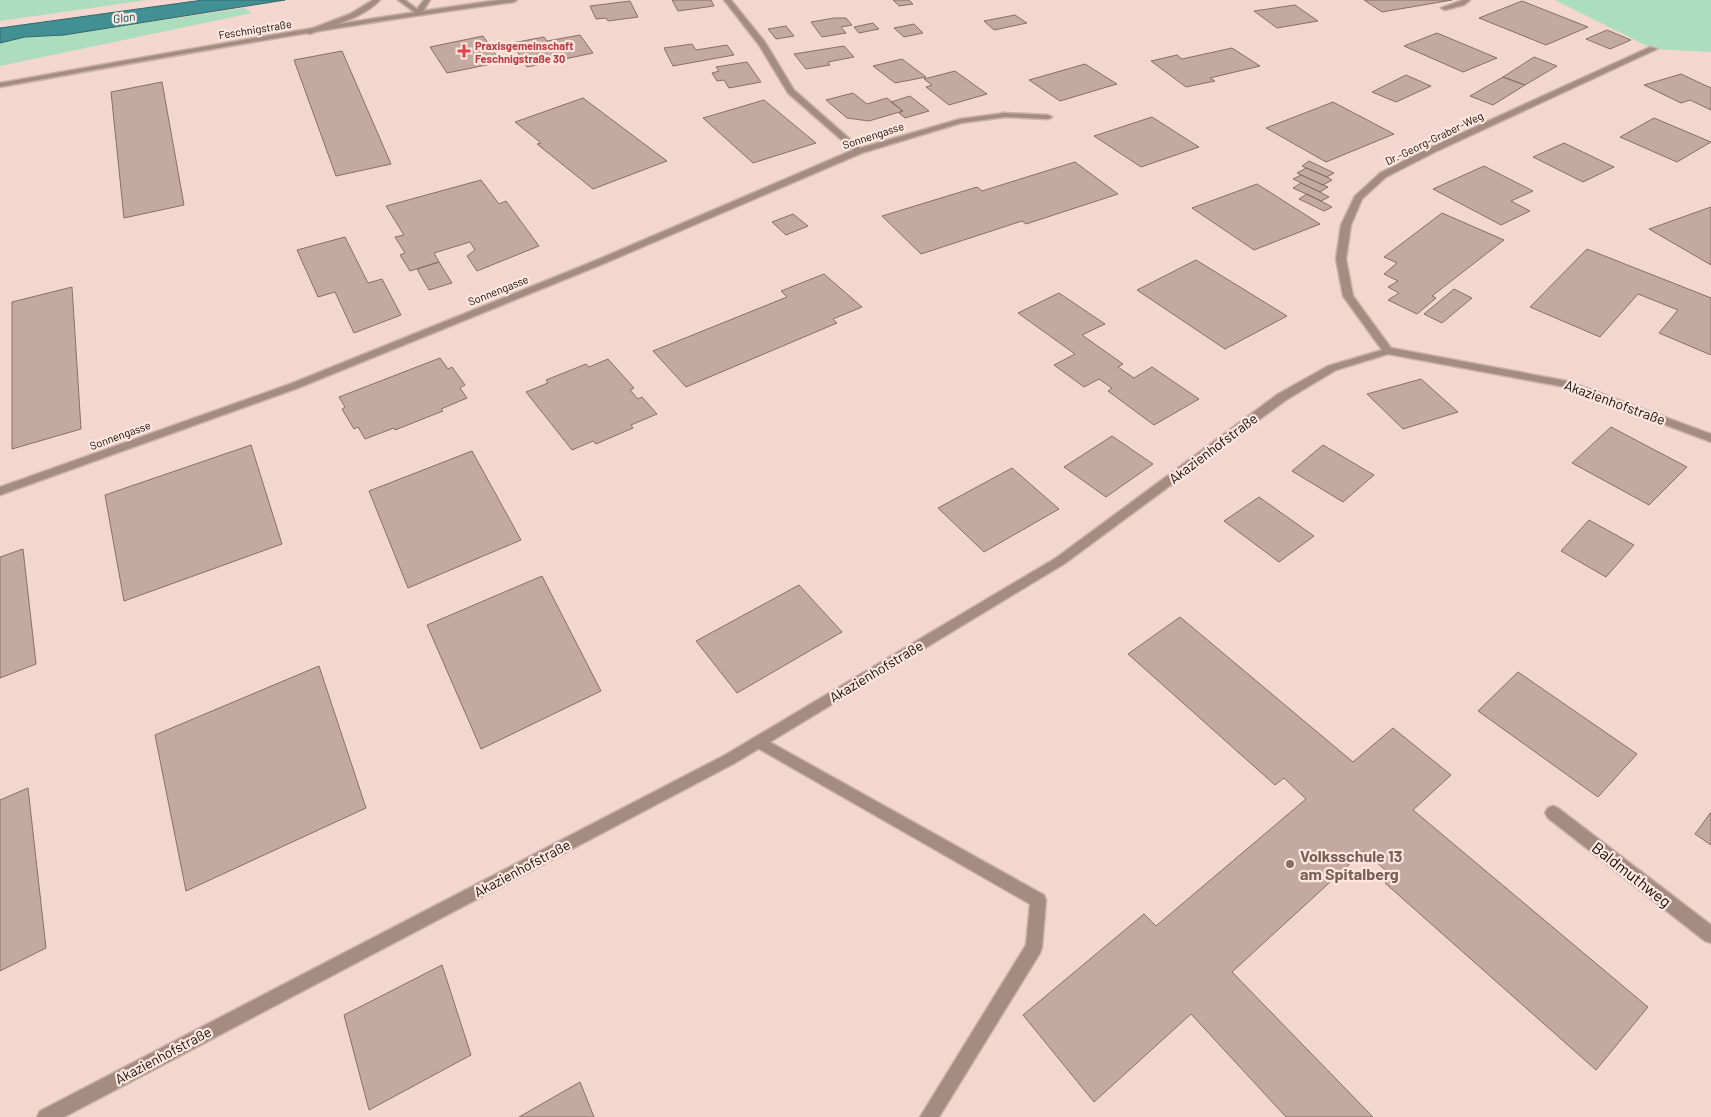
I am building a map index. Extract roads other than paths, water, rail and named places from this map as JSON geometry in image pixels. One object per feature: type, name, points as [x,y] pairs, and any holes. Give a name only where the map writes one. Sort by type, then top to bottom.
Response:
[{"type":"street","points":[[307,32],[352,15],[371,6],[377,0]]},
{"type":"street","points":[[401,0],[418,13],[427,0]]},
{"type":"street","name":"Feschnigstraße","points":[[0,85],[418,13],[514,0]]},
{"type":"street","points":[[727,0],[762,44],[791,91],[859,150]]},
{"type":"street","points":[[1445,8],[1462,4],[1467,0]]},
{"type":"street","name":"Dr.-Georg-Graber-Weg","points":[[1388,351],[1348,296],[1341,259],[1346,226],[1358,198],[1383,175],[1432,150],[1653,49]]},
{"type":"street","name":"Sonnengasse","points":[[0,491],[294,386],[595,264],[859,150],[960,121],[1004,115],[1048,117]]},
{"type":"street","name":"Akazienhofstraße","points":[[46,1117],[713,768],[759,742],[1060,562],[1282,397],[1332,368],[1388,351],[1568,384],[1711,438]]},
{"type":"street","points":[[759,742],[1038,900],[1034,947],[929,1117]]},
{"type":"street","name":"Baldmuthweg","points":[[1553,813],[1711,935]]},
{"type":"water","name":"Glan","points":[[203,0],[285,0],[64,35],[25,37],[0,43],[0,28]]},
{"type":"place","name":"Praxisgemeinschaft Feschnigstraße 30","points":[[464,51]]},
{"type":"place","name":"Volksschule 13 am Spitalberg","points":[[1290,864]]}]
